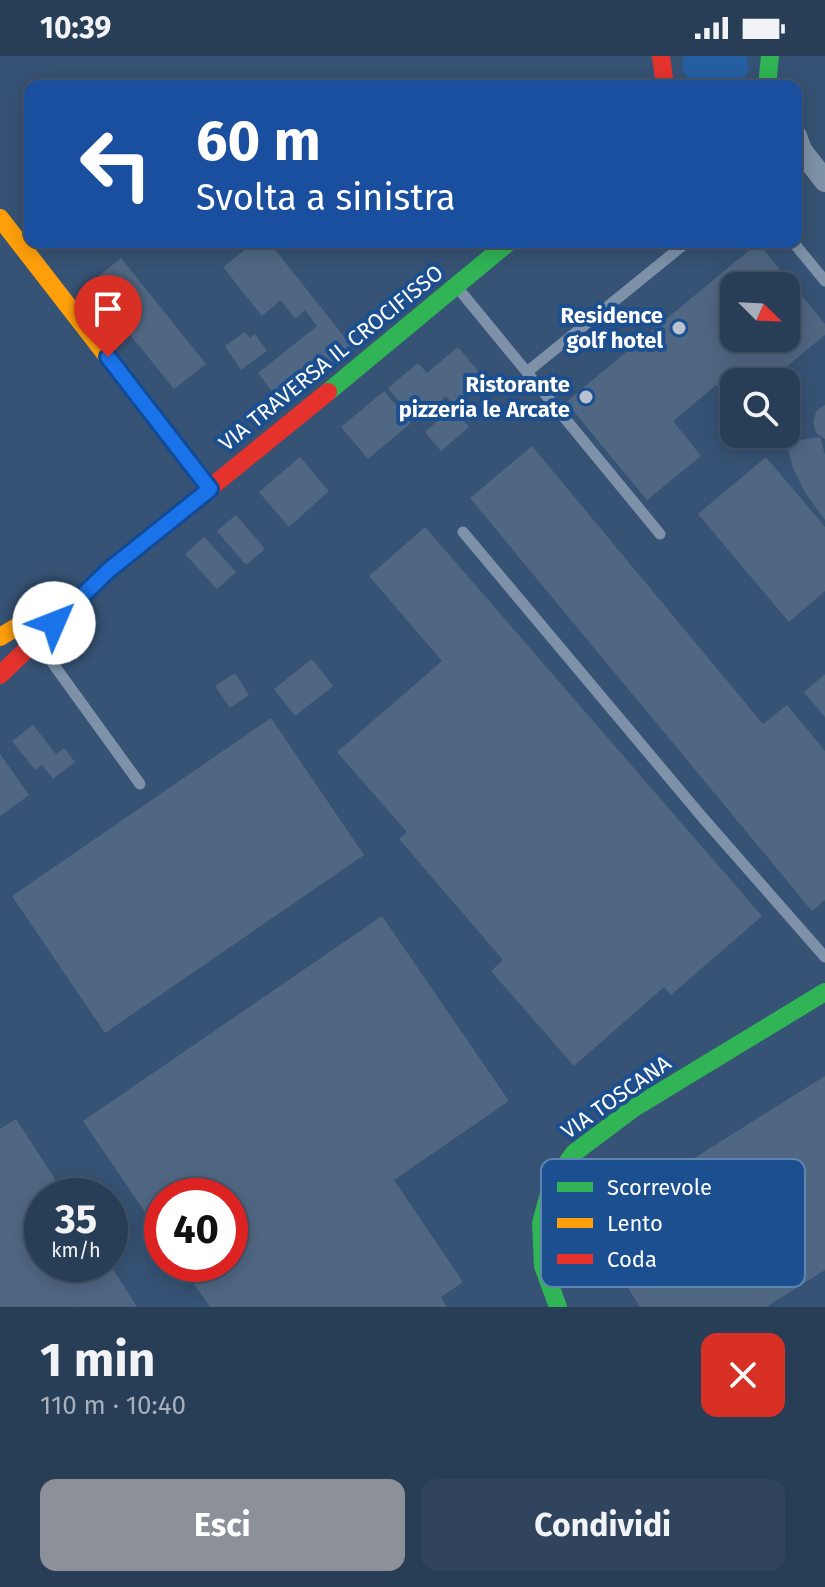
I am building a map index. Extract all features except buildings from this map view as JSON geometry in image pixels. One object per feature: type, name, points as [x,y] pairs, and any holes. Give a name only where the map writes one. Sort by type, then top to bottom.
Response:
[{"type":"street","points":[[661,56],[661,80]]},
{"type":"street","points":[[802,153],[825,181]]},
{"type":"street","points":[[0,218],[210,489]]},
{"type":"street","name":"VIA TRAVERSA IL CROCIFISSO","points":[[0,675],[109,570],[502,248]]},
{"type":"street","name":"VIA TRAVERSA IL CROCIFISSO","points":[[0,637],[109,570]]},
{"type":"street","name":"VIA TOSCANA","points":[[570,1159],[634,1108],[825,992]]},
{"type":"street","name":"VIA TOSCANA","points":[[551,1287],[558,1307]]},
{"type":"lane","points":[[527,372],[680,248]]},
{"type":"lane","points":[[798,248],[825,281]]},
{"type":"lane","points":[[457,286],[660,534]]},
{"type":"lane","points":[[463,532],[703,818],[825,957]]},
{"type":"lane","points":[[25,621],[36,641],[140,784]]},
{"type":"shaded area","points":[[684,56],[747,56],[749,70],[744,80],[687,80],[682,68]]},
{"type":"traffic: fast","points":[[768,80],[770,56]]},
{"type":"traffic: fast","points":[[328,392],[502,248]]},
{"type":"traffic: fast","points":[[570,1159],[634,1108],[825,992]]},
{"type":"traffic: fast","points":[[551,1287],[558,1307]]},
{"type":"traffic: slow","points":[[0,218],[210,489]]},
{"type":"traffic: slow","points":[[0,637],[59,601]]},
{"type":"traffic: jam","points":[[661,56],[664,80]]},
{"type":"traffic: jam","points":[[0,675],[109,570],[328,392]]},
{"type":"place","name":"Residence golf hotel","points":[[679,328]]},
{"type":"place","name":"Ristorante pizzeria le Arcate","points":[[586,397]]},
{"type":"route","points":[[54,623],[109,570],[210,489],[108,357]]}]
